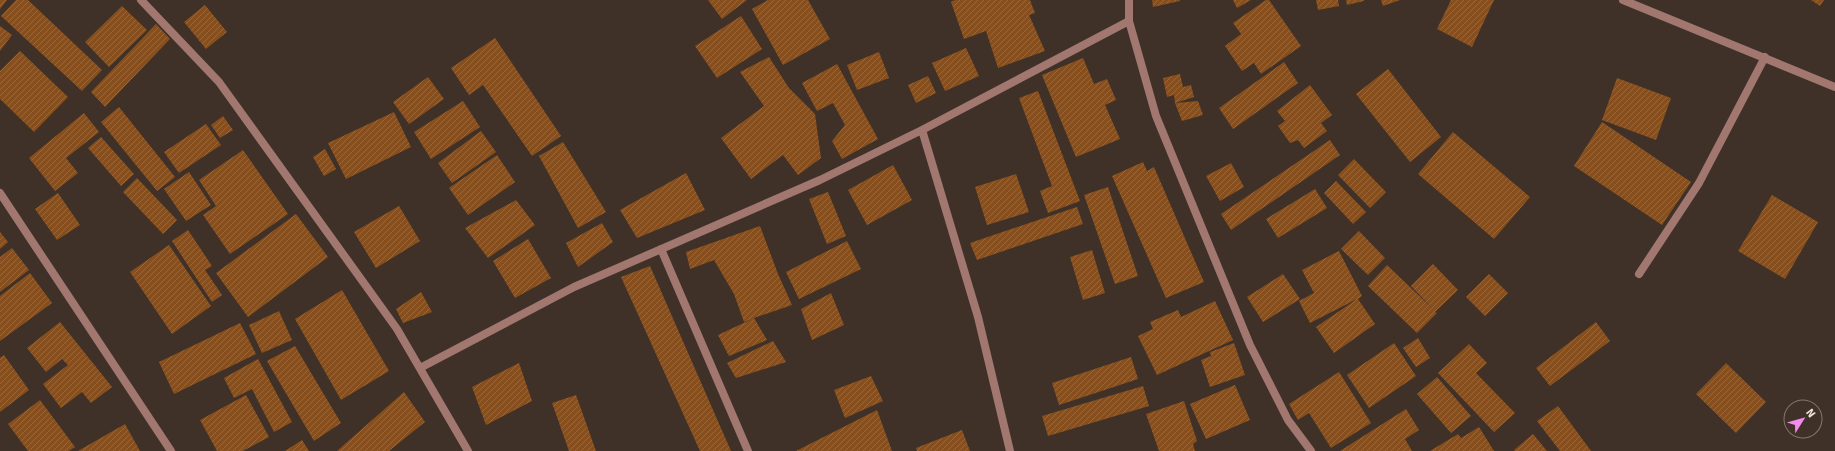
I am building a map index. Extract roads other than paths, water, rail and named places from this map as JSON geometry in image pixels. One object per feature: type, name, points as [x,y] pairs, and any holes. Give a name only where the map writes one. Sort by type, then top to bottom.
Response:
[{"type":"street","points":[[141,0],[219,82],[397,329],[468,451]]},
{"type":"street","points":[[1130,0],[1129,21],[1156,116],[1250,345],[1288,420],[1311,451]]},
{"type":"street","points":[[1623,0],[1765,56],[1835,87]]},
{"type":"street","points":[[420,368],[574,287],[820,180],[922,130],[1129,21]]},
{"type":"street","points":[[1639,274],[1699,183],[1765,56]]},
{"type":"street","points":[[922,130],[978,317],[1010,451]]},
{"type":"street","points":[[0,193],[171,451]]},
{"type":"street","points":[[661,249],[748,451]]}]
